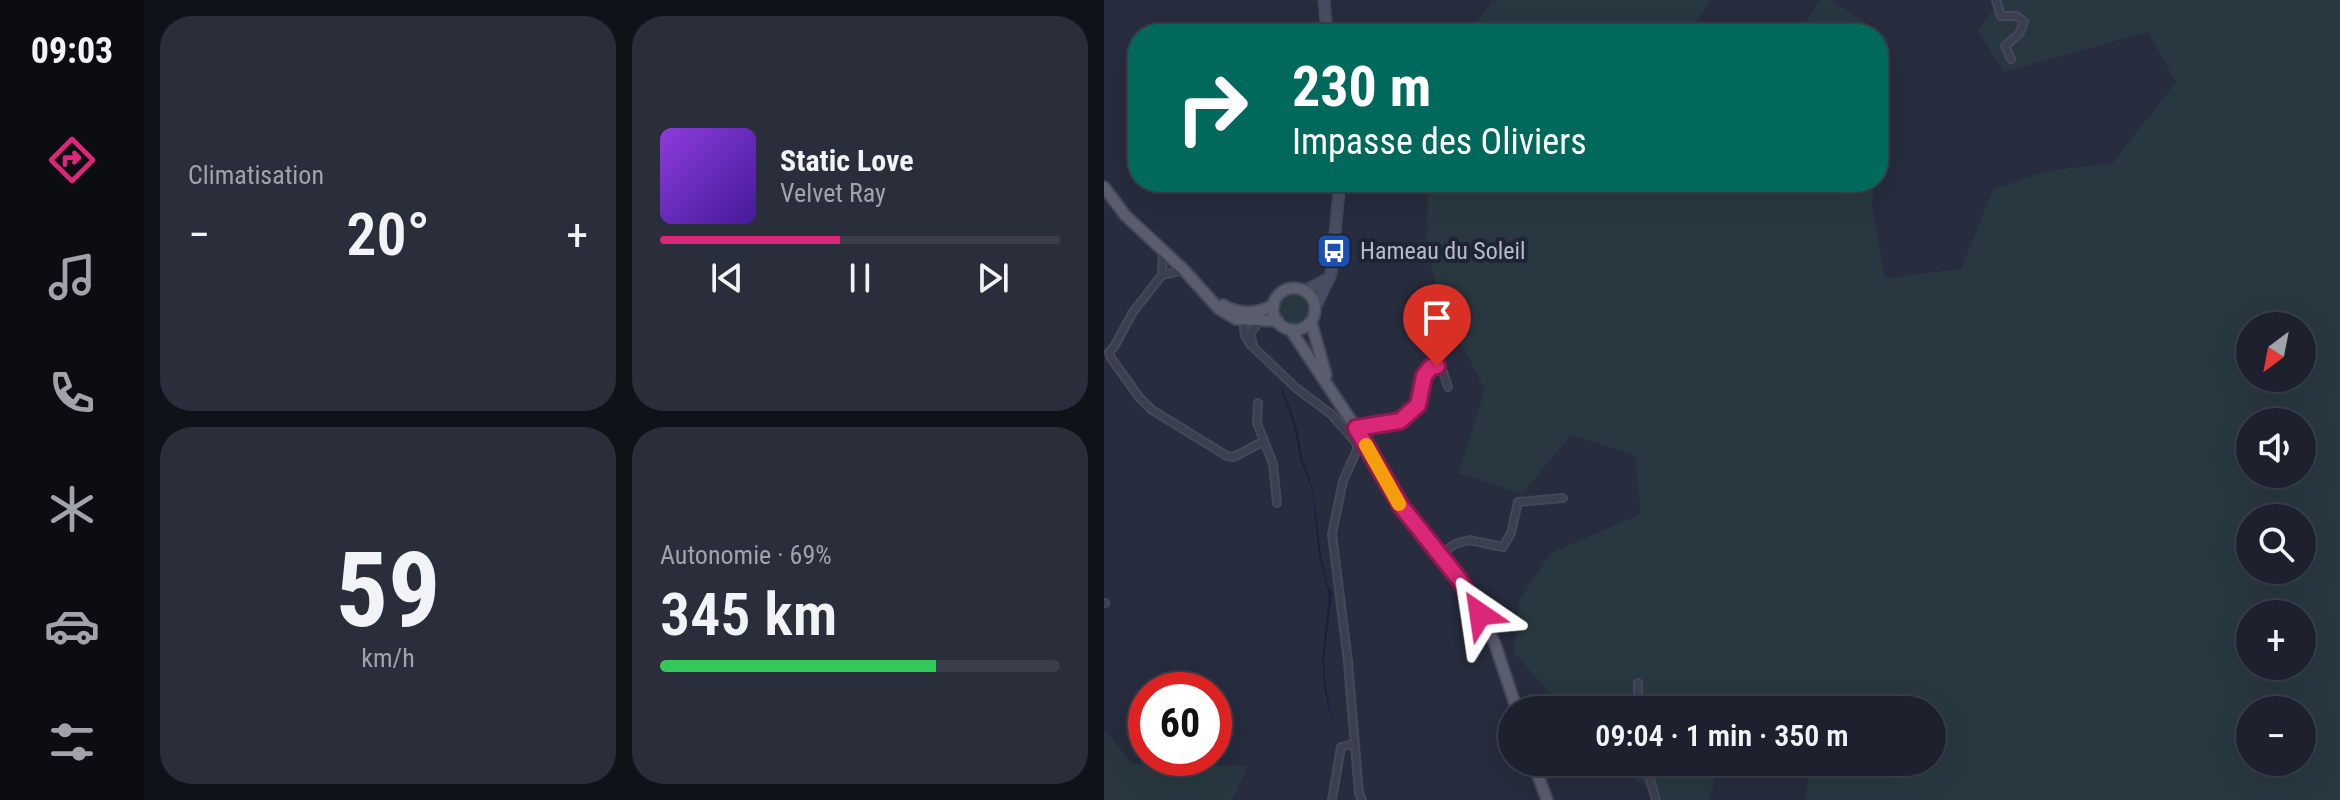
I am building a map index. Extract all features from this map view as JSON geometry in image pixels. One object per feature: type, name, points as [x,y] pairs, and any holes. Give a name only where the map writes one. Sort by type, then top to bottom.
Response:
[{"type":"main road","points":[[1324,0],[1326,24]]},
{"type":"main road","points":[[1104,178],[1125,209],[1180,260],[1216,299],[1236,311],[1278,321],[1290,329],[1356,428],[1401,506],[1466,590],[1489,630],[1512,696]]},
{"type":"main road","points":[[1104,187],[1125,215],[1184,270],[1219,309],[1231,317],[1243,320],[1257,317],[1289,289],[1305,291],[1329,278]]},
{"type":"main road","points":[[1334,395],[1322,367],[1311,322],[1329,278],[1339,192]]},
{"type":"main road","points":[[1305,291],[1312,298],[1315,308]]},
{"type":"main road","points":[[1274,305],[1278,321]]},
{"type":"main road","points":[[1290,329],[1302,328],[1311,322]]},
{"type":"main road","points":[[1538,776],[1547,800]]},
{"type":"street","points":[[1996,0],[2002,17],[2017,16],[2024,22],[2019,34],[2006,45],[2011,59]]},
{"type":"street","points":[[1163,249],[1162,275],[1124,326],[1109,352],[1111,358],[1152,410],[1227,456],[1234,457],[1264,441]]},
{"type":"street","points":[[1162,275],[1184,270]]},
{"type":"street","points":[[1256,351],[1250,333],[1257,317]]},
{"type":"street","points":[[1243,320],[1245,336],[1256,351],[1296,388],[1331,414],[1357,444],[1343,481],[1332,534],[1348,662],[1353,744],[1362,800]]},
{"type":"street","points":[[1356,428],[1400,421],[1418,405],[1422,383],[1433,366],[1442,369],[1448,387]]},
{"type":"street","points":[[1258,403],[1257,423],[1273,464],[1277,503]]},
{"type":"street","points":[[1439,555],[1452,545],[1469,540],[1503,547],[1511,533],[1518,502],[1563,498]]},
{"type":"street","points":[[1638,683],[1638,696]]},
{"type":"street","points":[[1332,800],[1341,747],[1353,744]]},
{"type":"street","points":[[1649,776],[1656,800]]},
{"type":"shaded area","points":[[1494,0],[1712,0],[1695,24],[1475,24]]},
{"type":"shaded area","points":[[1821,0],[1832,0],[1867,24],[1804,24]]},
{"type":"shaded area","points":[[2000,0],[2340,0],[2340,800],[1805,800],[1806,776],[1946,776],[1946,696],[1552,696],[1514,652],[1519,601],[1551,553],[1641,514],[1635,455],[1571,435],[1522,494],[1458,473],[1485,390],[1442,306],[1427,249],[1428,192],[1873,192],[1872,207],[1885,278],[1961,269],[1993,190],[2045,171],[2113,163],[2176,82],[2148,32],[2004,72],[1978,31]]},
{"type":"shaded area","points":[[1295,292],[1307,297],[1312,309],[1307,321],[1295,326],[1283,321],[1278,309],[1283,297]]},
{"type":"shaded area","points":[[1104,729],[1128,759],[1128,776],[1232,776],[1232,766],[1248,766],[1232,800],[1104,800]]},
{"type":"shaded area","points":[[1634,776],[1716,776],[1709,800],[1659,800]]},
{"type":"water","points":[[1282,386],[1313,490],[1321,554],[1326,581],[1332,593],[1324,660],[1333,724],[1325,693],[1322,660],[1329,595],[1319,556],[1312,489],[1300,459]]},
{"type":"slow traffic","points":[[1366,445],[1399,504]]},
{"type":"place","name":"Hameau du Soleil","points":[[1334,251]]},
{"type":"route","points":[[1437,366],[1431,367],[1424,376],[1418,405],[1400,421],[1356,428],[1401,506],[1459,579],[1480,614]]}]
